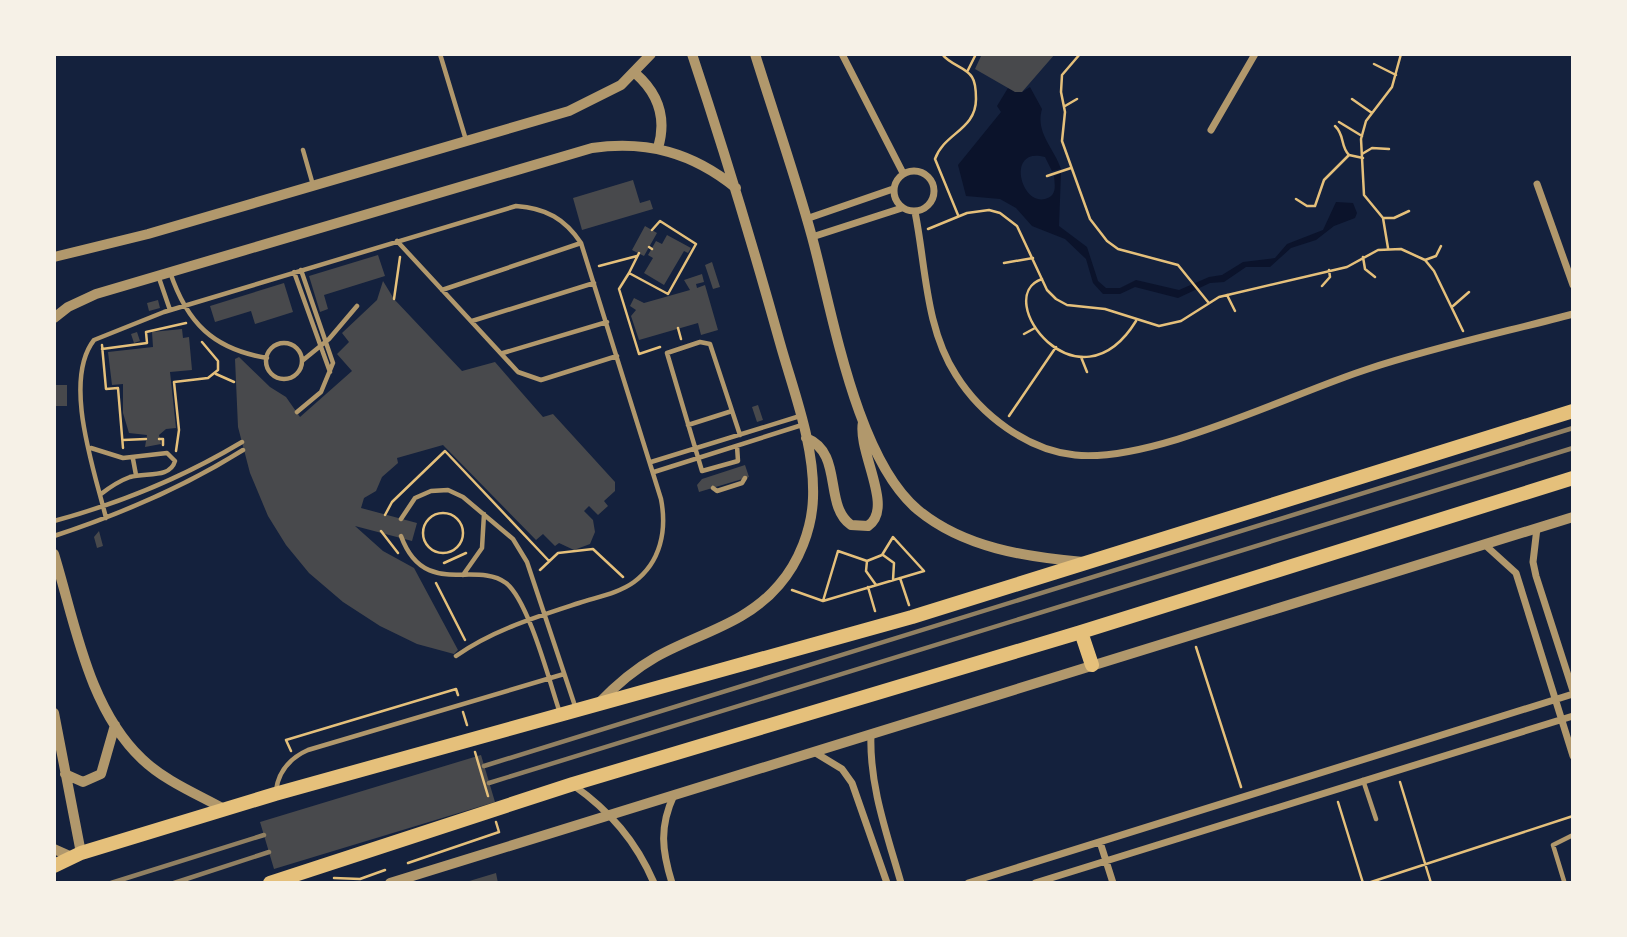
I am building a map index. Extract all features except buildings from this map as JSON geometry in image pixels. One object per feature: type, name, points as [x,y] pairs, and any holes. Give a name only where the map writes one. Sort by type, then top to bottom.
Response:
[{"type":"highway","points":[[54,866],[77,855],[275,794],[912,617],[1573,411]]},
{"type":"highway","points":[[270,883],[573,784],[1081,632],[1573,478]]},
{"type":"highway","points":[[1081,632],[1092,665]]},
{"type":"street","points":[[54,257],[148,234],[588,104],[613,91],[635,73],[651,54]]},
{"type":"street","points":[[598,704],[635,670],[658,656],[746,615],[779,585],[799,555],[811,520],[813,483],[802,420],[736,188],[692,54]]},
{"type":"street","points":[[755,54],[812,237],[840,349],[863,418],[887,472],[901,493],[939,524],[1010,553],[1086,562]]},
{"type":"street","points":[[842,54],[903,173]]},
{"type":"street","points":[[1211,130],[1255,54]]},
{"type":"street","points":[[635,73],[650,88],[660,107],[662,128],[658,148]]},
{"type":"street","points":[[55,317],[81,299],[592,148],[633,145],[658,148],[706,166],[736,188]]},
{"type":"street","points":[[893,189],[897,203],[902,208],[915,212],[930,203],[933,185],[921,172],[903,173]]},
{"type":"street","points":[[806,219],[893,189],[903,173]]},
{"type":"street","points":[[1537,184],[1573,285]]},
{"type":"street","points":[[812,237],[902,208]]},
{"type":"street","points":[[915,212],[929,303],[940,341],[954,373],[972,398],[1002,426],[1038,446],[1074,455],[1128,452],[1214,426],[1370,368],[1573,314]]},
{"type":"street","points":[[806,439],[816,443],[825,453],[843,517],[851,525],[868,526],[877,518],[880,506],[862,446],[863,418]]},
{"type":"street","points":[[390,883],[1573,517]]},
{"type":"street","points":[[968,883],[1573,693],[1536,576],[1533,562],[1537,528]]},
{"type":"street","points":[[1484,544],[1516,573],[1573,756]]},
{"type":"street","points":[[54,554],[88,665],[115,725],[142,759],[159,773],[224,809]]},
{"type":"street","points":[[54,713],[77,855],[54,849]]},
{"type":"street","points":[[1035,883],[1573,716]]},
{"type":"street","points":[[65,774],[83,782],[101,774],[115,725]]},
{"type":"street","points":[[871,734],[874,784],[901,883]]},
{"type":"street","points":[[813,751],[842,769],[852,783],[887,883]]},
{"type":"street","points":[[573,784],[610,815],[637,848],[654,883]]},
{"type":"street","points":[[672,883],[662,839],[665,817],[674,795]]},
{"type":"street","points":[[1100,842],[1113,883]]},
{"type":"lane","points":[[440,54],[466,141]]},
{"type":"lane","points":[[303,150],[314,186]]},
{"type":"lane","points":[[106,519],[80,385],[88,349],[100,336],[170,310],[516,206],[530,206],[556,216],[582,243],[654,472],[663,510],[661,544],[650,566],[630,584],[488,635],[456,656]]},
{"type":"lane","points":[[397,241],[518,372],[541,380],[617,356]]},
{"type":"lane","points":[[442,290],[582,243]]},
{"type":"lane","points":[[297,412],[321,392],[330,372],[332,355],[301,270]]},
{"type":"lane","points":[[170,272],[183,306],[196,323],[221,342],[240,352],[267,358]]},
{"type":"lane","points":[[294,272],[322,358],[330,372]]},
{"type":"lane","points":[[158,275],[170,310]]},
{"type":"lane","points":[[472,321],[594,284]]},
{"type":"lane","points":[[302,361],[329,339],[357,306]]},
{"type":"lane","points":[[503,353],[607,323]]},
{"type":"lane","points":[[740,435],[710,344],[700,342],[668,351],[667,357],[702,471],[709,474],[740,460]]},
{"type":"lane","points":[[287,344],[298,350],[302,361],[299,372],[282,379],[271,373],[267,358],[275,346],[287,344]]},
{"type":"lane","points":[[688,425],[732,411]]},
{"type":"lane","points":[[651,462],[740,435],[802,420]]},
{"type":"lane","points":[[654,472],[737,446],[802,420]]},
{"type":"lane","points":[[54,521],[104,508],[191,471],[242,442]]},
{"type":"lane","points":[[737,446],[742,467]]},
{"type":"lane","points":[[90,447],[123,458],[133,459],[163,452],[174,457],[171,469],[119,481],[101,494]]},
{"type":"lane","points":[[54,536],[106,519],[209,471],[243,450]]},
{"type":"lane","points":[[133,459],[136,475]]},
{"type":"lane","points":[[713,488],[719,491],[742,483],[745,478]]},
{"type":"lane","points":[[401,519],[415,498],[439,490],[456,493],[517,544],[545,614],[576,710]]},
{"type":"lane","points":[[462,576],[482,548],[484,514]]},
{"type":"lane","points":[[401,536],[409,554],[424,567],[442,574],[505,582],[529,620],[560,714]]},
{"type":"lane","points":[[275,794],[278,778],[293,758],[308,750],[564,674]]},
{"type":"lane","points":[[1363,779],[1376,818]]},
{"type":"lane","points":[[1564,881],[1553,845],[1573,835]]},
{"type":"path","points":[[942,54],[967,72],[975,85],[976,111],[964,129],[938,149],[935,159],[958,215]]},
{"type":"path","points":[[967,72],[976,54]]},
{"type":"path","points":[[1071,54],[1076,58]]},
{"type":"path","points":[[1080,54],[1062,75],[1062,141],[1081,200],[1107,241],[1130,254],[1171,262],[1191,279],[1209,302]]},
{"type":"path","points":[[1388,248],[1383,218],[1364,195],[1362,136],[1373,113],[1387,97],[1401,54]]},
{"type":"path","points":[[1374,64],[1396,75]]},
{"type":"path","points":[[1064,106],[1077,99]]},
{"type":"path","points":[[1352,99],[1373,113]]},
{"type":"path","points":[[1339,121],[1362,136]]},
{"type":"path","points":[[1335,126],[1342,133],[1344,149],[1349,155],[1363,156],[1372,148],[1388,149]]},
{"type":"path","points":[[1296,199],[1307,206],[1315,206],[1324,180],[1349,155]]},
{"type":"path","points":[[1047,176],[1070,168]]},
{"type":"path","points":[[919,233],[958,215],[989,210],[1009,218],[1017,226],[1042,279],[1056,299],[1067,305],[1105,309],[1148,325],[1170,325],[1209,302],[1227,295],[1347,267],[1363,257],[1388,248],[1401,249],[1425,260],[1453,306],[1467,342]]},
{"type":"path","points":[[1383,218],[1399,217],[1409,211]]},
{"type":"path","points":[[629,273],[667,294],[696,246],[695,242],[660,221],[652,230]]},
{"type":"path","points":[[1425,260],[1436,256],[1441,246]]},
{"type":"path","points":[[590,269],[638,254],[619,289],[639,354],[689,338]]},
{"type":"path","points":[[1363,257],[1365,269],[1375,277]]},
{"type":"path","points":[[1004,263],[1033,258]]},
{"type":"path","points":[[394,299],[398,265]]},
{"type":"path","points":[[1322,286],[1330,277],[1329,270]]},
{"type":"path","points":[[1042,279],[1032,284],[1025,300],[1035,328],[1056,346],[1081,357],[1108,353],[1137,320]]},
{"type":"path","points":[[1453,306],[1469,292]]},
{"type":"path","points":[[1227,295],[1235,311]]},
{"type":"path","points":[[102,349],[147,343],[146,332],[186,323],[193,332]]},
{"type":"path","points":[[678,328],[681,341]]},
{"type":"path","points":[[1024,334],[1035,328]]},
{"type":"path","points":[[100,336],[106,389],[118,388],[123,458]]},
{"type":"path","points":[[201,340],[218,361],[216,374]]},
{"type":"path","points":[[1002,426],[1056,346]]},
{"type":"path","points":[[1081,357],[1087,372]]},
{"type":"path","points":[[216,374],[234,382]]},
{"type":"path","points":[[174,457],[179,430],[174,382],[208,378],[216,374]]},
{"type":"path","points":[[123,440],[146,439]]},
{"type":"path","points":[[418,539],[423,534],[426,522],[441,513],[453,516],[463,531],[460,543],[444,552],[428,545],[423,534]]},
{"type":"path","points":[[381,531],[403,557]]},
{"type":"path","points":[[779,585],[823,601],[924,571],[894,537],[882,555],[867,561],[838,551],[823,601]]},
{"type":"path","points":[[531,578],[558,553],[593,549],[630,584]]},
{"type":"path","points":[[439,563],[452,562],[468,550]]},
{"type":"path","points":[[882,555],[894,563],[893,580]]},
{"type":"path","points":[[867,561],[866,571],[876,585]]},
{"type":"path","points":[[429,577],[446,599],[468,648]]},
{"type":"path","points":[[900,578],[912,617]]},
{"type":"path","points":[[868,587],[879,626]]},
{"type":"path","points":[[1192,635],[1244,797]]},
{"type":"path","points":[[293,758],[286,740],[456,689],[468,728]]},
{"type":"path","points":[[472,741],[491,806]]},
{"type":"path","points":[[1396,769],[1432,883]]},
{"type":"path","points":[[1334,788],[1366,883],[1573,816]]},
{"type":"path","points":[[398,866],[499,832],[495,819]]},
{"type":"path","points":[[360,879],[385,870]]},
{"type":"water","points":[[1030,87],[1042,109],[1043,133],[1061,169],[1052,171],[1045,157],[1033,156],[1025,160],[1021,167],[1024,185],[1036,198],[1049,198],[1055,187],[1054,176],[1061,173],[1059,226],[1087,247],[1098,281],[1106,288],[1120,288],[1136,280],[1179,290],[1209,277],[1222,275],[1243,262],[1275,258],[1287,244],[1323,230],[1336,202],[1353,203],[1357,213],[1355,218],[1334,226],[1316,240],[1291,248],[1270,267],[1246,267],[1224,282],[1210,283],[1178,298],[1135,287],[1120,294],[1103,294],[1093,283],[1086,259],[1065,239],[1032,226],[1016,208],[1000,199],[966,196],[958,165],[1001,112],[997,106],[1008,88],[1022,92]]},
{"type":"railway","points":[[484,766],[1573,428]]},
{"type":"railway","points":[[489,783],[1573,448]]},
{"type":"railway","points":[[111,883],[264,835]]},
{"type":"railway","points":[[174,883],[269,852]]}]
